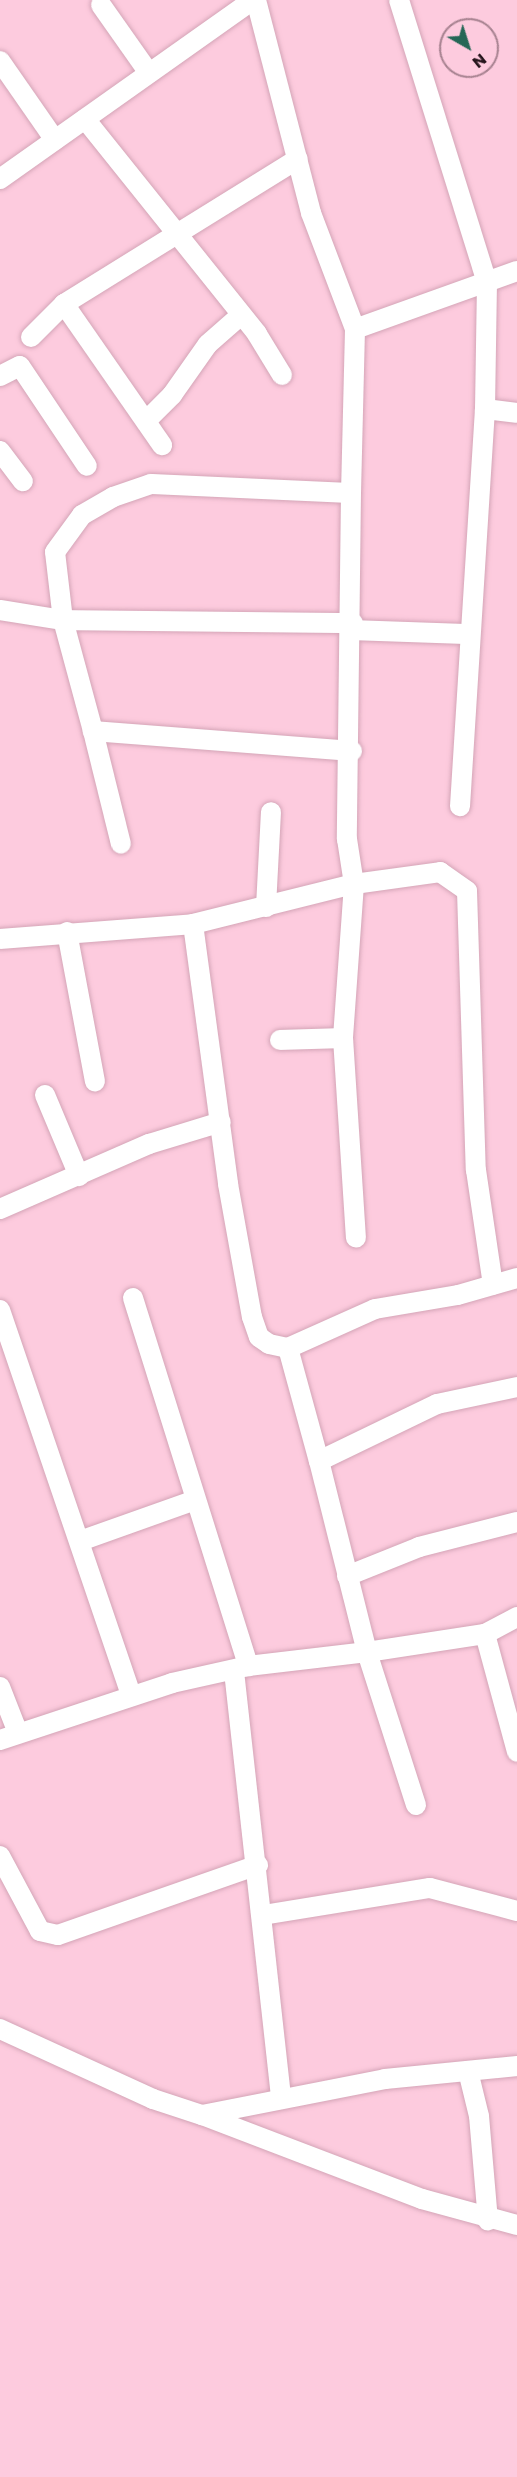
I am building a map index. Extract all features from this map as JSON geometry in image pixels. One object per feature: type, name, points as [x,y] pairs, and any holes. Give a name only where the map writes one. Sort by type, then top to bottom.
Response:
[{"type":"street","points":[[0,179],[254,0],[311,213],[355,329],[351,493],[352,751],[347,839],[354,884],[343,1038],[356,1238]]},
{"type":"street","points":[[399,0],[487,282],[485,410],[460,806]]},
{"type":"street","points":[[101,5],[149,73]]},
{"type":"street","points":[[0,61],[55,140]]},
{"type":"street","points":[[85,119],[242,315],[282,375]]},
{"type":"street","points":[[31,337],[64,304],[176,232],[298,159]]},
{"type":"street","points":[[355,329],[517,271]]},
{"type":"street","points":[[64,304],[162,445]]},
{"type":"street","points":[[146,421],[172,395],[208,344],[242,315]]},
{"type":"street","points":[[0,376],[20,366],[87,466]]},
{"type":"street","points":[[485,410],[517,413]]},
{"type":"street","points":[[0,451],[23,481]]},
{"type":"street","points":[[121,844],[63,620],[55,552],[82,515],[113,497],[151,484],[351,493]]},
{"type":"street","points":[[0,610],[63,620],[353,626],[470,634]]},
{"type":"street","points":[[93,731],[352,751]]},
{"type":"street","points":[[266,907],[271,812]]},
{"type":"street","points":[[0,939],[193,924],[354,884],[440,872],[467,891],[476,1170],[493,1285]]},
{"type":"street","points":[[193,924],[252,1317],[259,1337],[288,1348],[375,1310],[517,1278]]},
{"type":"street","points":[[67,932],[95,1081]]},
{"type":"street","points":[[280,1040],[343,1038]]},
{"type":"street","points":[[45,1095],[79,1176]]},
{"type":"street","points":[[0,1209],[149,1144],[221,1122]]},
{"type":"street","points":[[133,1298],[195,1500],[241,1668],[281,2098]]},
{"type":"street","points":[[0,1310],[131,1695]]},
{"type":"street","points":[[288,1348],[320,1461],[367,1652],[416,1805]]},
{"type":"street","points":[[320,1461],[437,1404],[517,1388]]},
{"type":"street","points":[[80,1540],[195,1500]]},
{"type":"street","points":[[347,1576],[419,1547],[517,1522]]},
{"type":"street","points":[[0,1687],[9,1737],[131,1695],[241,1668],[485,1634],[517,1617]]},
{"type":"street","points":[[485,1634],[517,1752]]},
{"type":"street","points":[[0,1856],[40,1931],[58,1935],[258,1865]]},
{"type":"street","points":[[263,1915],[430,1888],[517,1911]]},
{"type":"street","points":[[0,2030],[153,2099],[488,2221],[517,2225]]},
{"type":"street","points":[[202,2115],[281,2098],[468,2071],[517,2067]]},
{"type":"street","points":[[468,2071],[479,2116],[488,2221]]}]
